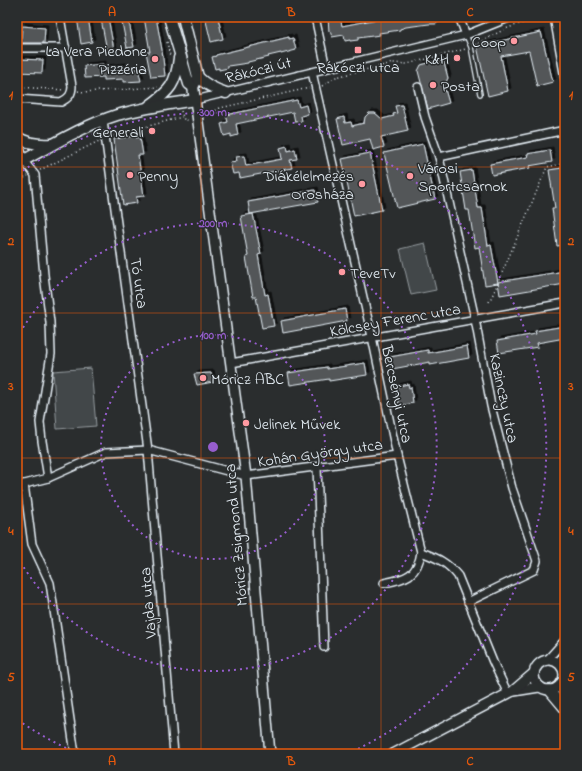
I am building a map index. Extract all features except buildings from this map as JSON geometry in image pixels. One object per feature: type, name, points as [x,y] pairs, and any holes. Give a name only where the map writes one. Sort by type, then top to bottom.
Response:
[{"type":"main road","points":[[146,108],[164,96],[177,74],[169,17]]},
{"type":"main road","points":[[183,17],[198,77],[206,85],[215,90],[226,93]]},
{"type":"main road","points":[[175,54],[189,84],[193,87],[196,100]]},
{"type":"main road","points":[[193,87],[198,77]]},
{"type":"main road","name":"Rákóczi út","points":[[20,162],[103,120],[146,108],[196,100]]},
{"type":"main road","name":"Móricz Zsigmond utca","points":[[196,100],[246,476],[267,754]]},
{"type":"main road","points":[[17,137],[28,143],[37,145],[54,144]]},
{"type":"main road","points":[[17,143],[20,162]]},
{"type":"main road","points":[[540,687],[535,681],[534,673],[536,667],[540,662],[553,660],[559,663],[564,672],[561,683],[556,688],[549,690]]},
{"type":"main road","points":[[393,754],[510,692],[534,673]]},
{"type":"main road","points":[[561,683],[565,703]]},
{"type":"main road","points":[[510,692],[540,687],[549,690],[565,709]]},
{"type":"street","points":[[17,99],[61,102],[67,99],[72,90],[60,17]]},
{"type":"street","points":[[315,17],[326,68]]},
{"type":"street","points":[[459,17],[466,35]]},
{"type":"street","name":"Rákóczi út","points":[[196,100],[466,35],[511,17]]},
{"type":"street","points":[[554,17],[565,79]]},
{"type":"street","points":[[17,48],[66,48]]},
{"type":"street","name":"Bercsényi utca","points":[[312,72],[372,337],[397,456],[421,552]]},
{"type":"street","name":"Kazinczy utca","points":[[418,88],[425,117],[440,157],[475,319],[493,413],[512,488],[537,561],[534,570],[468,602]]},
{"type":"street","points":[[17,104],[31,100]]},
{"type":"street","name":"Tó utca","points":[[103,120],[148,450]]},
{"type":"street","points":[[440,157],[565,130]]},
{"type":"street","points":[[20,162],[34,173],[51,327],[51,354],[40,422],[48,478]]},
{"type":"street","name":"Kölcsey Ferenc utca","points":[[231,363],[565,304]]},
{"type":"street","name":"Kohán György utca","points":[[20,485],[48,478],[106,452],[148,450],[246,476],[397,456]]},
{"type":"street","name":"Vajda utca","points":[[148,450],[174,754]]},
{"type":"street","points":[[317,467],[324,647]]},
{"type":"street","points":[[20,485],[32,544],[50,583],[75,754]]},
{"type":"street","points":[[384,583],[399,580],[413,573],[419,563],[421,552],[439,558],[450,566],[458,576],[493,662],[510,692]]},
{"type":"street","points":[[547,660],[565,640]]},
{"type":"street","points":[[559,663],[565,649]]},
{"type":"lane","points":[[466,35],[471,47],[480,94]]},
{"type":"path","points":[[212,112],[220,108],[310,88],[313,89],[320,87],[336,77],[393,63],[407,64],[471,47],[505,29],[539,17]]},
{"type":"path","points":[[166,40],[175,54]]},
{"type":"path","points":[[17,87],[84,92],[160,87]]},
{"type":"path","points":[[17,182],[106,138],[183,117]]},
{"type":"path","points":[[489,302],[547,166],[565,163]]},
{"type":"shaded area","points":[[425,243],[436,290],[411,295],[400,249]]},
{"type":"shaded area","points":[[91,368],[96,426],[57,429],[53,371]]},
{"type":"place","name":"Coop","points":[[514,41]]},
{"type":"place","name":"Rákóczi utca","points":[[358,50]]},
{"type":"place","name":"K&H","points":[[457,58]]},
{"type":"place","name":"La Vera Piedone Pizzéria","points":[[155,59]]},
{"type":"place","name":"Posta","points":[[433,85]]},
{"type":"place","name":"Generali","points":[[152,131]]},
{"type":"place","name":"Penny","points":[[130,175]]},
{"type":"place","name":"Városi Sportcsarnok","points":[[410,176]]},
{"type":"place","name":"Diákélelmezés Orosháza","points":[[362,184]]},
{"type":"place","name":"TeveTv","points":[[342,272]]},
{"type":"place","name":"Móricz ABC","points":[[203,378]]},
{"type":"place","name":"Jelinek Művek","points":[[246,423]]}]
